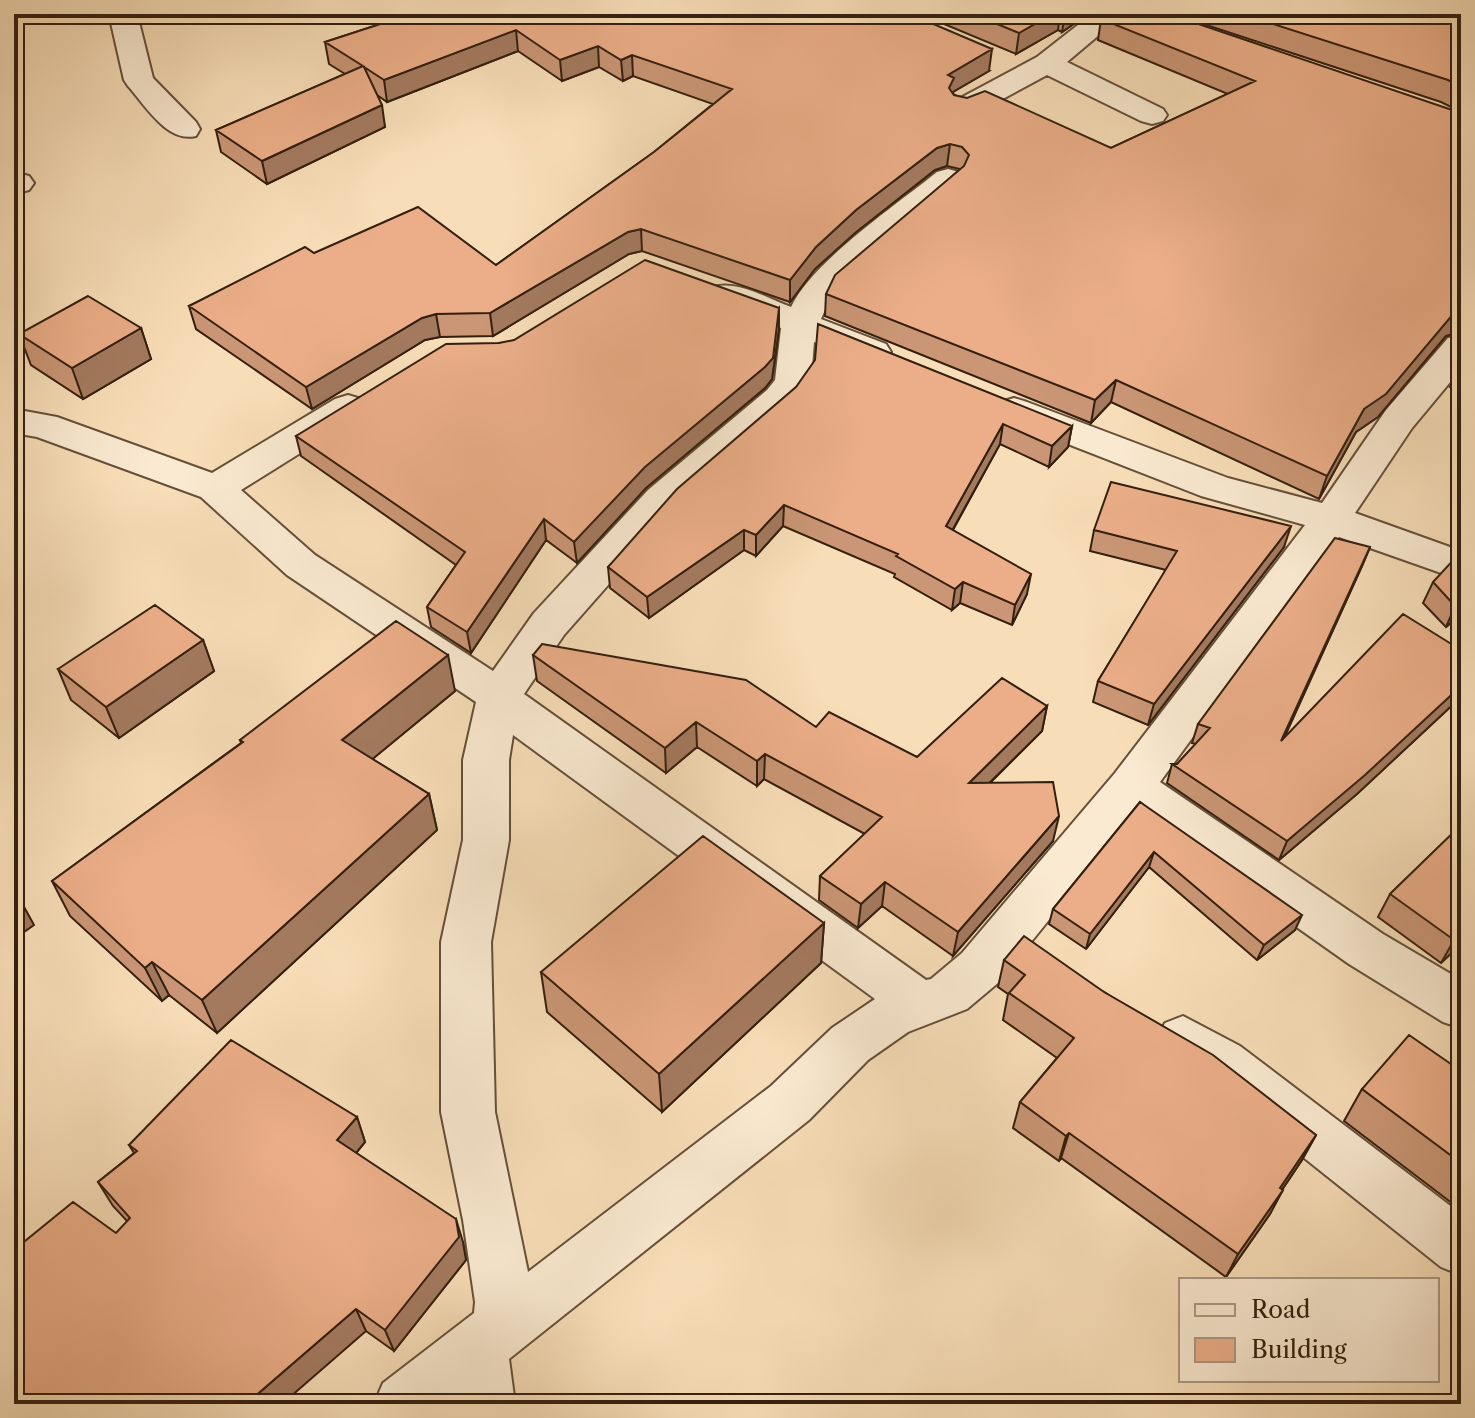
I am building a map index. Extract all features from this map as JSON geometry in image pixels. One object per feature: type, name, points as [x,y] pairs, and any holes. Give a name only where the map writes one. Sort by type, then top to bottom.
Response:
[{"type":"street","points":[[123,14],[139,80],[185,129]]},
{"type":"street","points":[[964,108],[1036,68],[1110,14]]},
{"type":"street","points":[[997,60],[1036,68],[1152,115]]},
{"type":"street","points":[[485,1404],[489,1339],[504,1302],[491,1220],[468,1112],[466,942],[486,840],[486,760],[499,696],[549,624],[662,499],[780,398],[793,381],[797,332],[816,291],[948,179]]},
{"type":"street","points":[[701,285],[801,322],[903,365]]},
{"type":"street","points":[[404,1404],[790,1103],[850,1044],[890,1016],[949,994],[980,968],[1032,942],[1131,786],[1331,519],[1399,419],[1461,346]]},
{"type":"street","points":[[215,488],[374,391]]},
{"type":"street","points":[[976,395],[1215,487],[1331,519],[1461,566]]},
{"type":"street","points":[[14,421],[44,426],[215,488],[301,565],[499,696],[513,711],[920,1004]]},
{"type":"street","points":[[1131,786],[1366,949],[1461,1006]]},
{"type":"street","points":[[1142,1015],[1222,1062],[1461,1248]]},
{"type":"building","points":[[411,14],[910,14],[992,49],[948,75],[954,78],[949,88],[954,95],[967,98],[985,91],[1111,148],[1255,81],[1101,19],[1107,14],[1169,14],[1461,113],[1461,312],[1454,313],[1386,394],[1364,409],[1327,476],[1116,380],[1095,400],[826,294],[835,275],[964,166],[969,155],[962,147],[950,144],[937,148],[856,210],[816,247],[790,280],[641,229],[628,232],[490,313],[436,314],[422,318],[306,387],[189,306],[305,247],[314,253],[418,207],[496,265],[654,152],[732,89],[632,55],[621,60],[598,46],[560,60],[516,30],[384,80],[364,67],[382,105],[262,161],[216,130],[363,66],[325,42]]},
{"type":"building","points":[[973,14],[1052,14],[1019,33]]},
{"type":"building","points":[[1242,14],[1461,14],[1461,87],[1448,80]]},
{"type":"building","points":[[645,260],[779,308],[773,358],[645,467],[574,542],[544,519],[467,632],[427,607],[465,552],[296,436],[446,344],[514,340]]},
{"type":"building","points":[[88,296],[141,328],[72,368],[19,334]]},
{"type":"building","points":[[818,324],[1072,426],[1052,446],[1003,424],[946,526],[1031,574],[1015,605],[963,582],[955,589],[896,556],[898,554],[784,505],[756,535],[744,530],[647,597],[608,567],[677,489],[796,387],[815,360]]},
{"type":"building","points":[[1111,482],[1291,526],[1154,704],[1098,681],[1177,551],[1094,530]]},
{"type":"building","points":[[1335,538],[1370,547],[1281,741],[1403,614],[1461,650],[1461,686],[1365,775],[1287,841],[1172,764],[1177,764],[1210,728],[1198,724]]},
{"type":"building","points":[[1456,557],[1461,558],[1461,601],[1455,606],[1433,582]]},
{"type":"building","points":[[155,605],[203,640],[106,707],[58,669]]},
{"type":"building","points":[[396,621],[448,655],[342,740],[429,794],[202,1000],[152,962],[145,968],[52,881],[243,742],[240,740]]},
{"type":"building","points":[[542,644],[746,680],[816,727],[829,712],[917,757],[1002,678],[1047,706],[969,783],[1053,782],[1059,816],[958,932],[885,882],[861,904],[820,876],[882,817],[765,754],[757,761],[696,722],[665,748],[533,655]]},
{"type":"building","points":[[1140,802],[1302,915],[1264,945],[1154,852],[1090,934],[1053,909]]},
{"type":"building","points":[[1461,825],[1461,933],[1454,940],[1390,894]]},
{"type":"building","points":[[703,836],[824,923],[659,1074],[541,972]]},
{"type":"building","points":[[1024,936],[1104,992],[1213,1055],[1316,1135],[1280,1188],[1283,1190],[1238,1254],[1069,1133],[1066,1136],[1020,1102],[1074,1038],[1009,993],[1025,975],[1004,960]]},
{"type":"building","points":[[1409,1035],[1461,1071],[1461,1163],[1362,1089]]},
{"type":"building","points":[[231,1040],[357,1117],[337,1140],[456,1219],[459,1237],[385,1330],[356,1309],[246,1404],[14,1404],[14,1250],[73,1202],[116,1233],[130,1218],[98,1182],[137,1151],[129,1145]]}]
